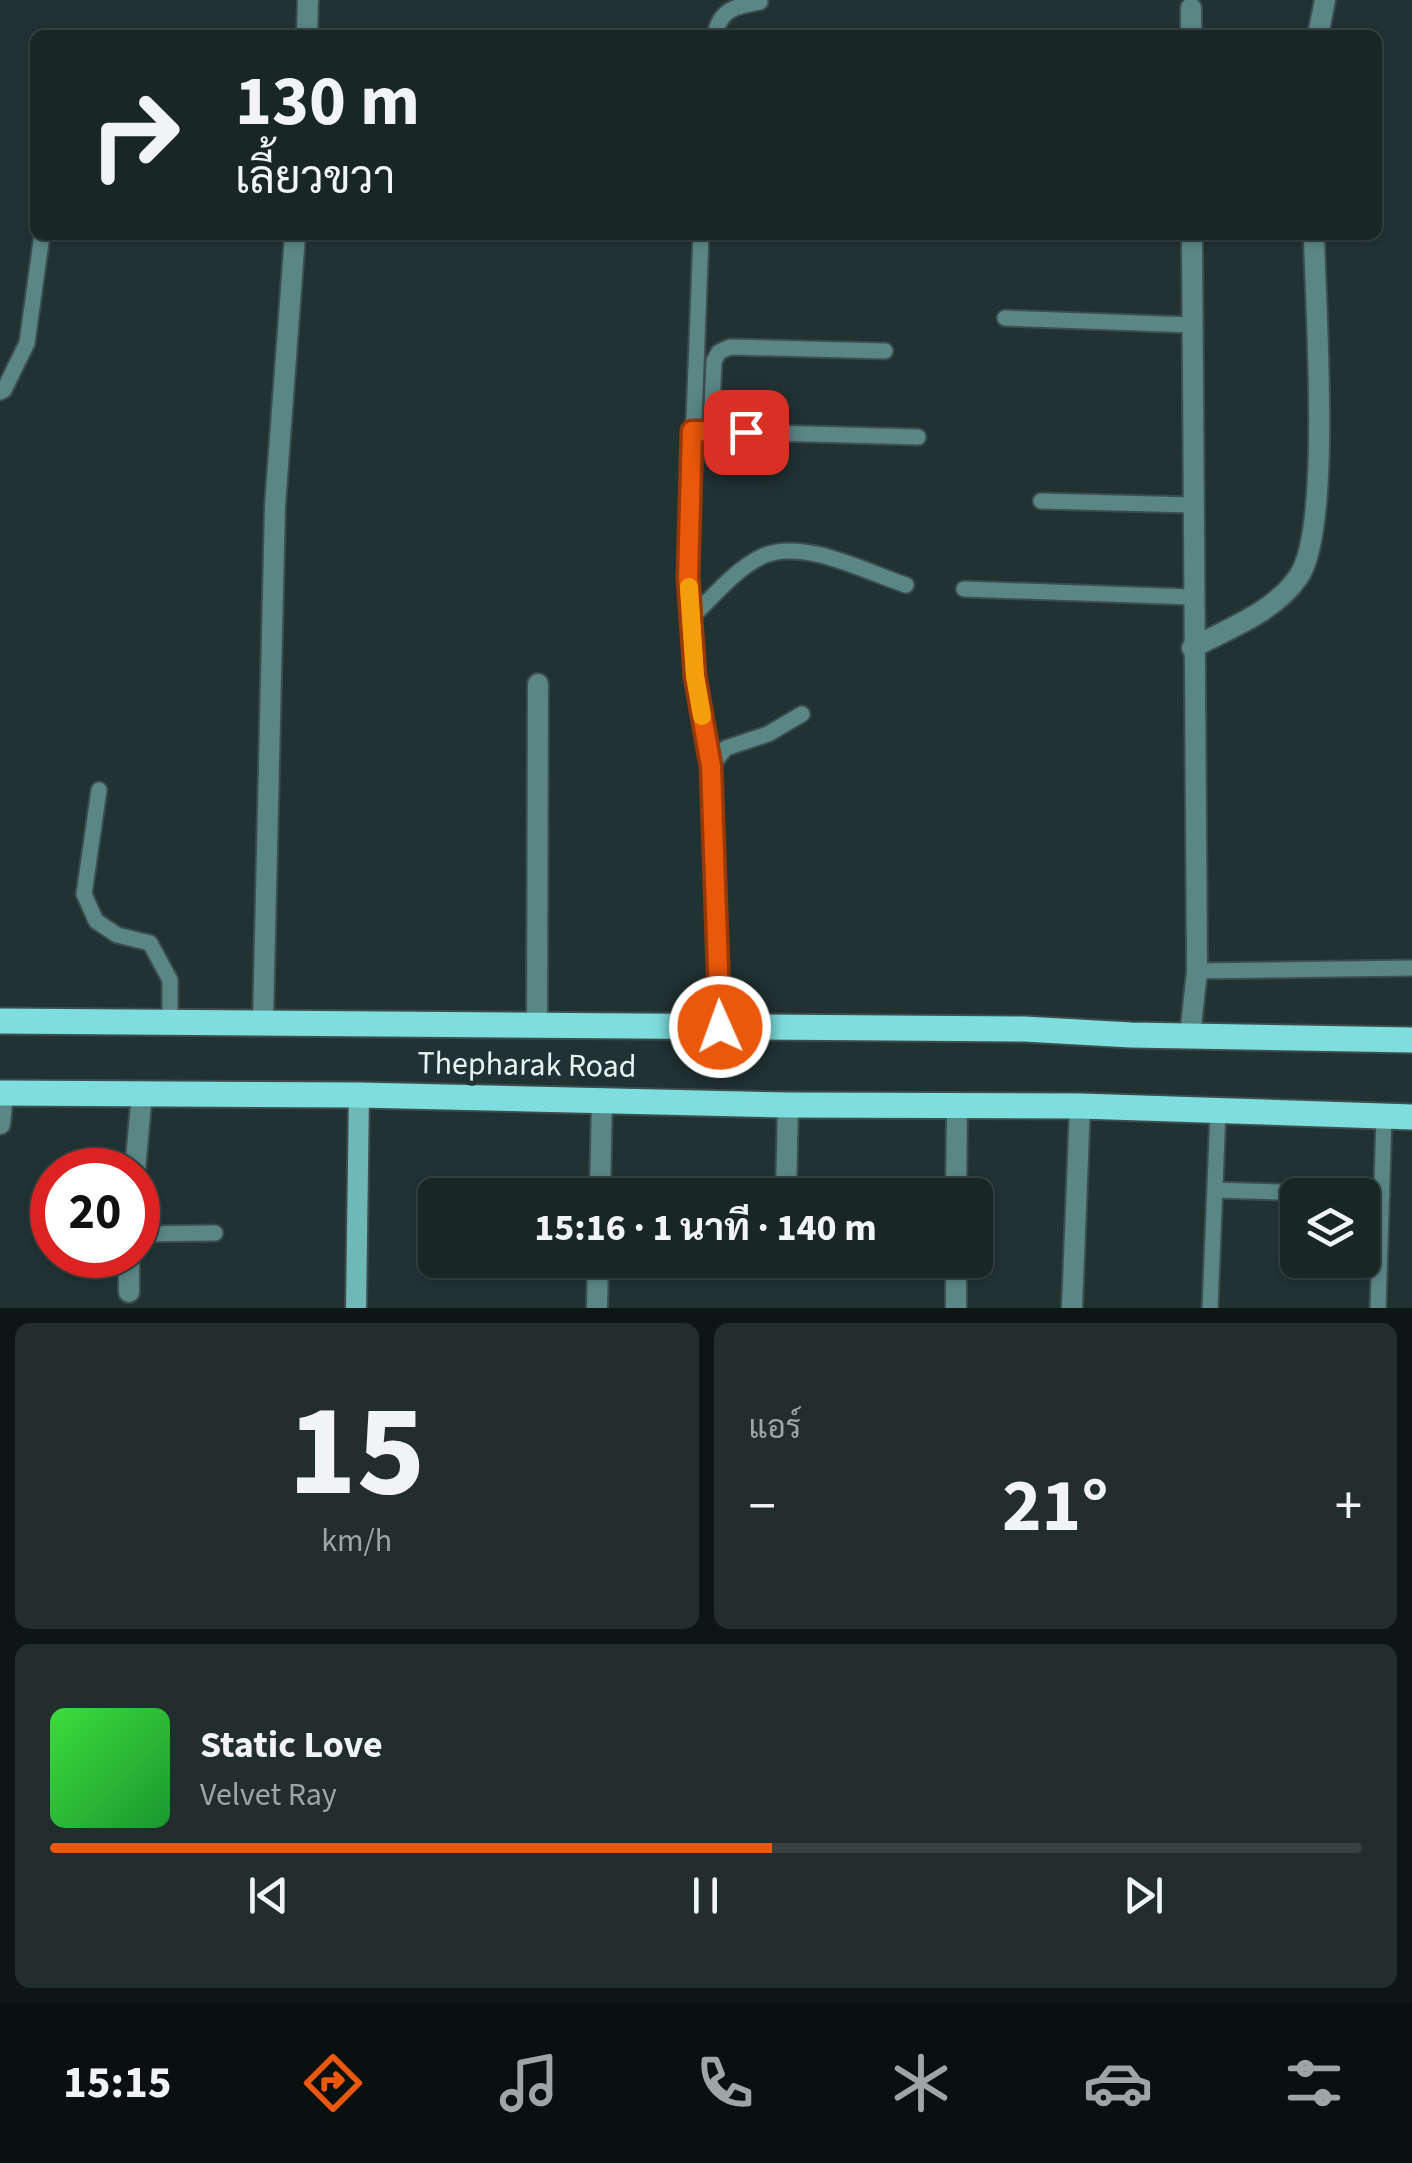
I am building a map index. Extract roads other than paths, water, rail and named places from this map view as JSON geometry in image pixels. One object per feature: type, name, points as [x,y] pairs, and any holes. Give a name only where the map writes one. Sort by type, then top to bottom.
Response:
[{"type":"main road","name":"Thepharak Road","points":[[0,1020],[1024,1028],[1412,1040]]},
{"type":"main road","name":"Thepharak Road","points":[[2,1093],[1080,1106],[1412,1117]]},
{"type":"street","points":[[307,30],[308,0]]},
{"type":"street","points":[[1319,30],[1325,0]]},
{"type":"street","points":[[1191,8],[1191,30]]},
{"type":"street","points":[[263,1022],[276,506],[294,240]]},
{"type":"street","points":[[1190,1036],[1197,971],[1192,240]]},
{"type":"street","points":[[1192,648],[1266,609],[1282,595],[1300,574],[1314,531],[1318,440],[1314,240]]},
{"type":"street","points":[[537,1025],[538,684]]},
{"type":"street","points":[[0,1124],[2,1093]]},
{"type":"street","points":[[137,1148],[142,1093]]},
{"type":"street","points":[[356,1308],[359,1095]]},
{"type":"street","points":[[600,1178],[602,1098]]},
{"type":"street","points":[[786,1178],[788,1105]]},
{"type":"street","points":[[956,1106],[956,1178]]},
{"type":"street","points":[[1072,1308],[1080,1106]]},
{"type":"street","points":[[129,1278],[129,1292]]},
{"type":"street","points":[[597,1308],[598,1278]]},
{"type":"street","points":[[956,1278],[956,1308]]},
{"type":"lane","points":[[716,30],[725,12],[738,5],[760,2]]},
{"type":"lane","points":[[0,392],[27,342],[41,240]]},
{"type":"lane","points":[[701,240],[688,577],[695,676],[711,766],[720,1027]]},
{"type":"lane","points":[[1006,318],[1192,326]]},
{"type":"lane","points":[[711,431],[714,361],[719,352],[730,347],[886,351]]},
{"type":"lane","points":[[692,431],[918,437]]},
{"type":"lane","points":[[1041,501],[1192,505]]},
{"type":"lane","points":[[691,618],[744,568],[780,550],[802,550],[906,585]]},
{"type":"lane","points":[[964,588],[1192,598]]},
{"type":"lane","points":[[711,766],[726,748],[768,734],[802,714]]},
{"type":"lane","points":[[99,790],[84,894],[96,920],[118,935],[150,942],[170,980],[170,1020]]},
{"type":"lane","points":[[1197,971],[1412,968]]},
{"type":"lane","points":[[1210,1308],[1218,1111]]},
{"type":"lane","points":[[1378,1308],[1384,1116]]},
{"type":"lane","points":[[1215,1190],[1382,1195]]},
{"type":"lane","points":[[160,1233],[215,1232]]}]
